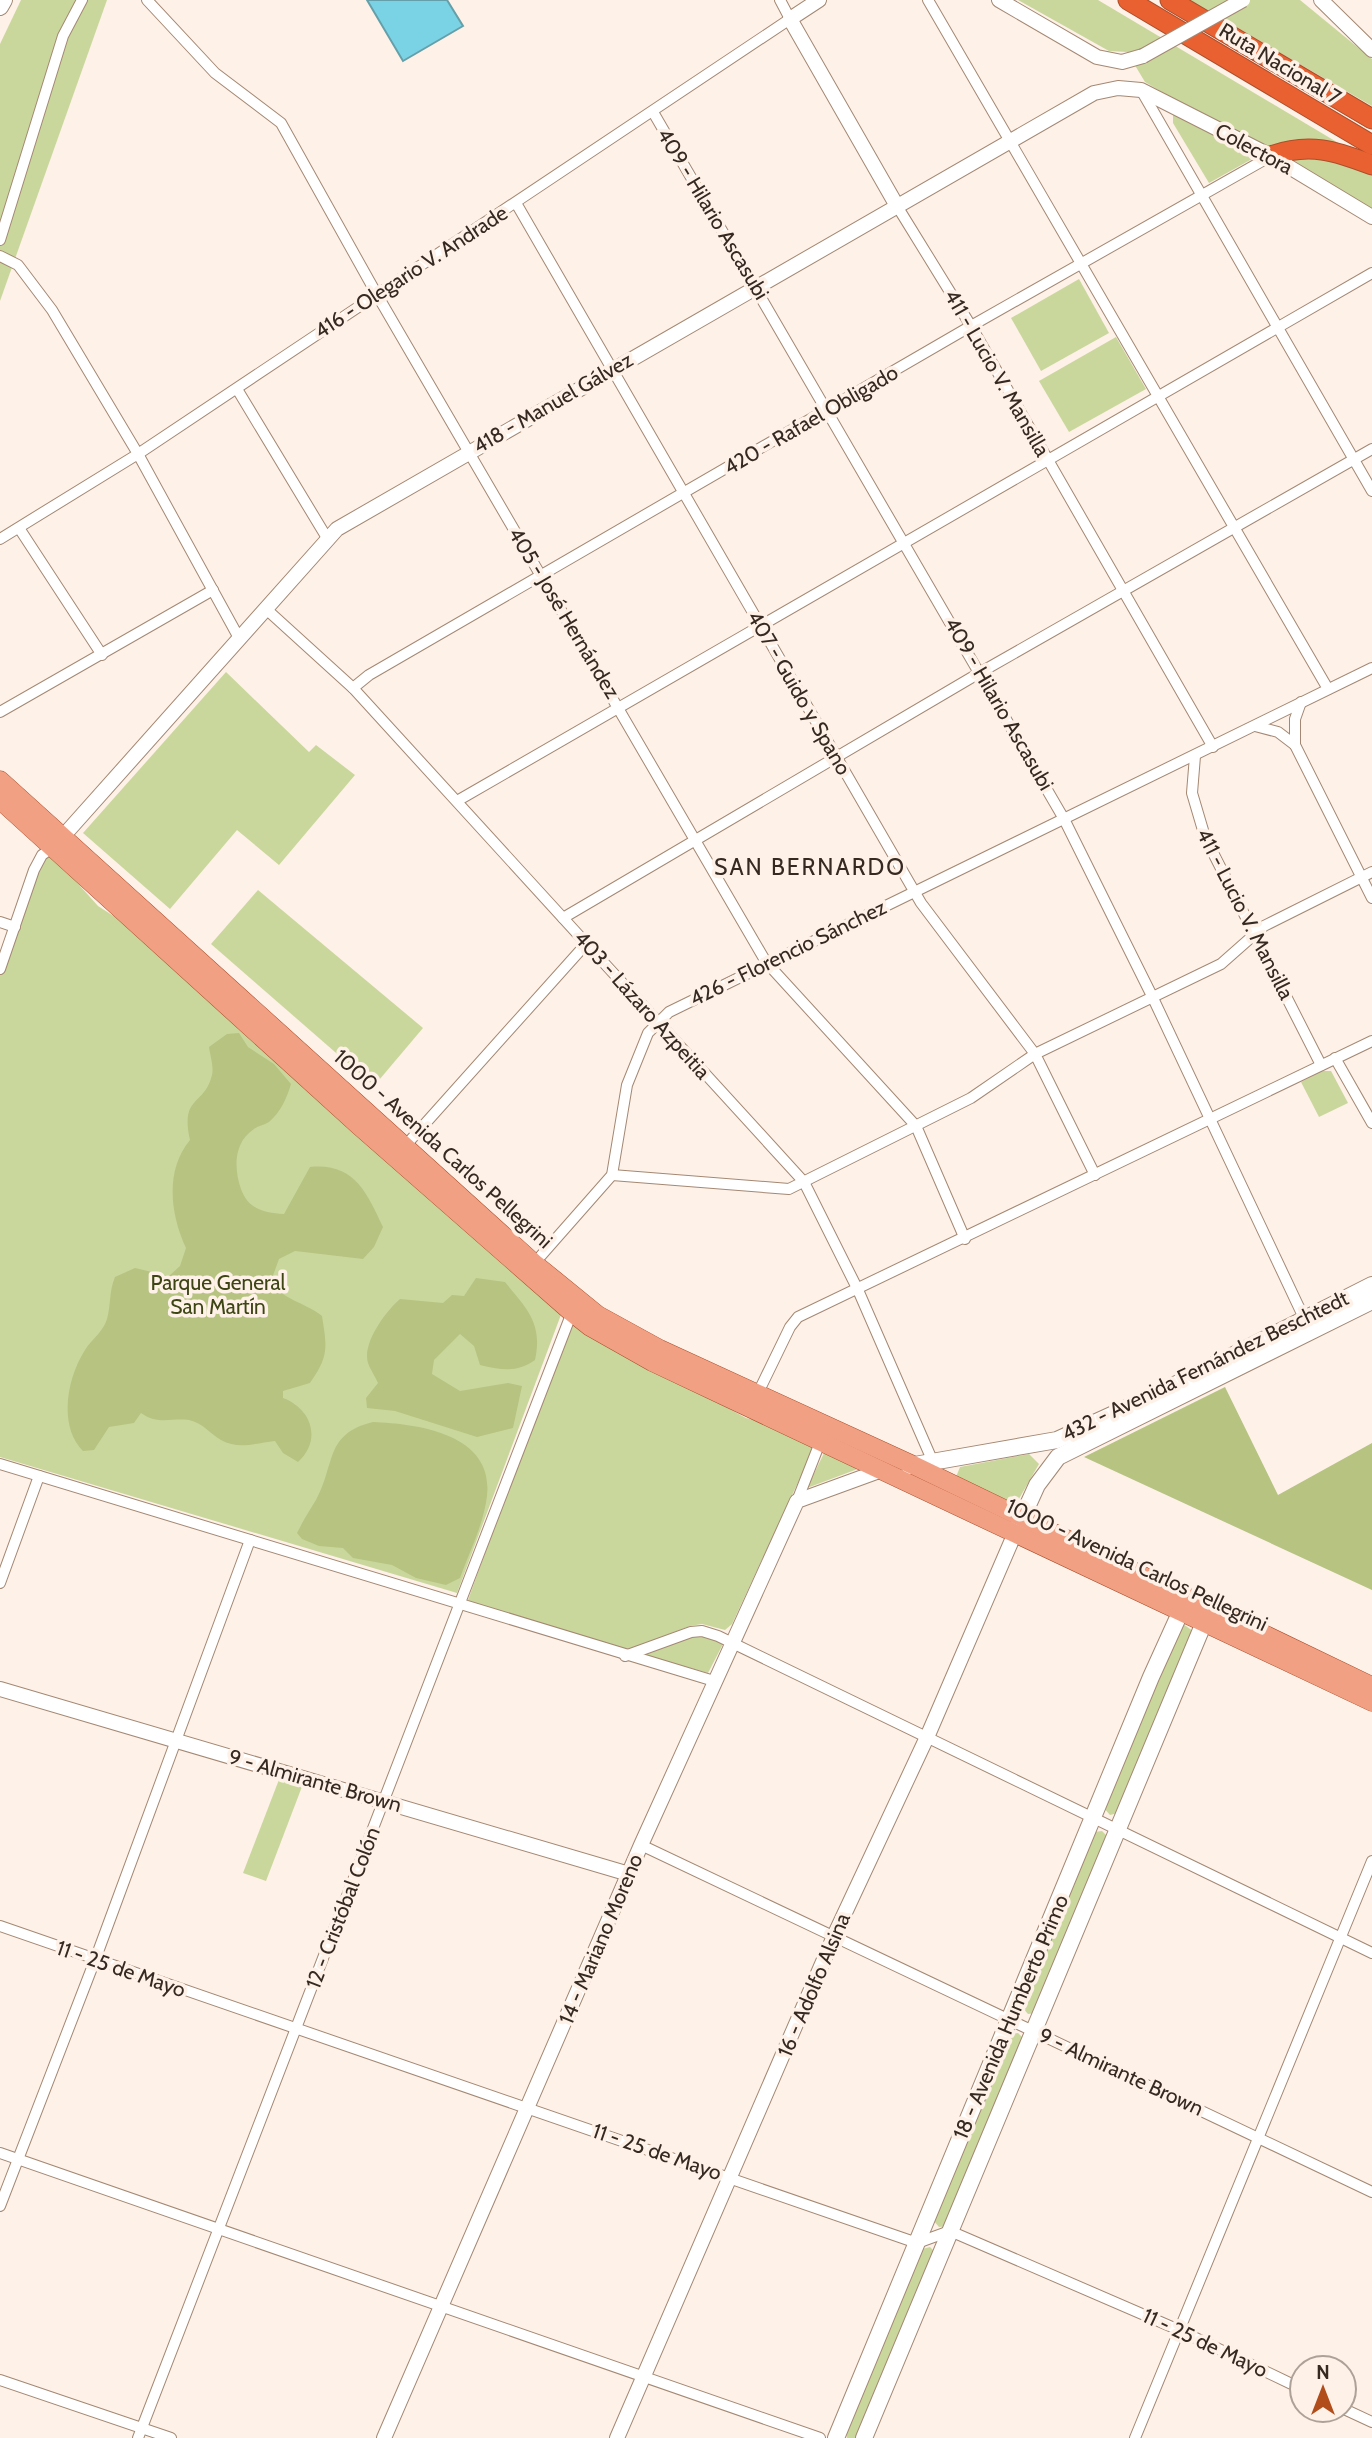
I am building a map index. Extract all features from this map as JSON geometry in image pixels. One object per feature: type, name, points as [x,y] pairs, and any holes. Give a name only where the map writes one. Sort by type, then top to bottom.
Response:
[{"type":"highway","name":"Ruta Nacional 7","points":[[1128,0],[1372,145]]},
{"type":"highway","name":"Ruta Nacional 7","points":[[1170,0],[1372,119]]},
{"type":"highway","points":[[1271,156],[1306,147],[1338,151],[1372,164]]},
{"type":"main road","points":[[0,7],[4,0]]},
{"type":"main road","name":"1000 - Avenida Carlos Pellegrini","points":[[0,780],[58,842],[359,1126],[530,1267]]},
{"type":"main road","name":"1000 - Avenida Carlos Pellegrini","points":[[0,800],[58,842],[406,1145],[574,1307],[590,1327],[652,1362],[882,1469],[1019,1526],[1207,1614],[1372,1686]]},
{"type":"main road","name":"432 - Avenida Fernández Beschtedt","points":[[914,1465],[1057,1440],[1089,1427],[1372,1285]]},
{"type":"main road","name":"432 - Avenida Fernández Beschtedt","points":[[1019,1526],[1044,1473],[1058,1457],[1372,1301]]},
{"type":"main road","name":"1000 - Avenida Carlos Pellegrini","points":[[574,1307],[757,1395],[914,1465],[1019,1526]]},
{"type":"main road","points":[[1028,1446],[1038,1455],[1044,1473]]},
{"type":"main road","points":[[882,1469],[914,1465]]},
{"type":"main road","name":"18 - Avenida Humberto Primo","points":[[836,2438],[1185,1604]]},
{"type":"main road","name":"1000 - Avenida Carlos Pellegrini","points":[[1207,1614],[1372,1702]]},
{"type":"main road","name":"18 - Avenida Humberto Primo","points":[[864,2438],[1116,1827],[1207,1614]]},
{"type":"street","points":[[0,240],[56,57],[82,0]]},
{"type":"street","name":"405 - José Hernández","points":[[147,0],[215,73],[281,123],[376,293],[620,707],[766,962],[916,1126],[965,1239]]},
{"type":"street","name":"411 - Lucio V. Mansilla","points":[[780,0],[1213,747]]},
{"type":"street","name":"416 - Olegario V. Andrade","points":[[0,539],[237,389],[376,293],[516,203],[819,0]]},
{"type":"street","points":[[928,0],[1328,689]]},
{"type":"street","points":[[999,0],[1097,57],[1122,62],[1143,56],[1243,0]]},
{"type":"street","points":[[1321,0],[1372,50]]},
{"type":"street","points":[[1137,89],[1372,491]]},
{"type":"street","name":"418 - Manuel Gálvez","points":[[58,842],[327,538],[468,451],[1094,93],[1137,89]]},
{"type":"street","name":"Colectora","points":[[1137,89],[1271,156],[1372,217]]},
{"type":"street","name":"409 - Hilario Ascasubi","points":[[653,112],[829,410],[1064,819],[1152,996],[1304,1318]]},
{"type":"street","name":"420 - Rafael Obligado","points":[[353,688],[369,676],[971,326],[1271,156]]},
{"type":"street","name":"407 - Guido y Spano","points":[[516,203],[914,890],[1035,1054],[1095,1175]]},
{"type":"street","points":[[0,256],[18,265],[36,286],[138,454],[239,638]]},
{"type":"street","points":[[457,801],[1372,273]]},
{"type":"street","points":[[237,389],[327,538]]},
{"type":"street","points":[[563,918],[981,672],[1372,449]]},
{"type":"street","points":[[19,528],[102,655]]},
{"type":"street","points":[[0,712],[213,590]]},
{"type":"street","name":"403 - Lázaro Azpeitia","points":[[265,608],[353,688],[804,1182],[858,1290],[933,1462]]},
{"type":"street","name":"426 - Florencio Sánchez","points":[[612,1175],[622,1103],[641,1047],[657,1022],[669,1012],[766,962],[1372,668]]},
{"type":"street","points":[[1359,675],[1372,678]]},
{"type":"street","points":[[1295,745],[1295,719],[1301,702]]},
{"type":"street","points":[[1255,726],[1278,732],[1295,745],[1367,875],[1372,898]]},
{"type":"street","name":"411 - Lucio V. Mansilla","points":[[1195,756],[1192,793],[1198,821],[1321,1065]]},
{"type":"street","points":[[0,969],[34,870],[42,855],[58,842]]},
{"type":"street","points":[[530,1267],[612,1175],[780,1191],[804,1182],[971,1098],[1035,1054],[1221,964],[1254,933],[1367,875]]},
{"type":"street","points":[[0,922],[15,928]]},
{"type":"street","points":[[406,1145],[586,944]]},
{"type":"street","points":[[757,1395],[790,1327],[799,1317],[1372,1041]]},
{"type":"street","points":[[1335,1058],[1372,1123]]},
{"type":"street","name":"12 - Cristóbal Colón","points":[[140,2433],[574,1307]]},
{"type":"street","name":"14 - Mariano Moreno","points":[[384,2438],[641,1845],[797,1501],[821,1440]]},
{"type":"street","points":[[0,1464],[459,1606],[714,1681]]},
{"type":"street","points":[[797,1501],[882,1469]]},
{"type":"street","points":[[0,1583],[39,1476]]},
{"type":"street","name":"16 - Adolfo Alsina","points":[[617,2438],[732,2178],[835,1934],[928,1735],[1019,1526]]},
{"type":"street","points":[[0,2206],[95,1960],[250,1540]]},
{"type":"street","points":[[625,1656],[691,1632],[702,1631],[928,1735],[1372,1953]]},
{"type":"street","name":"9 - Almirante Brown","points":[[0,1689],[629,1874]]},
{"type":"street","name":"9 - Almirante Brown","points":[[641,1845],[835,1934],[1372,2192]]},
{"type":"street","points":[[1135,2438],[1372,1861]]},
{"type":"street","name":"11 - 25 de Mayo","points":[[0,1926],[917,2243]]},
{"type":"street","points":[[0,2153],[820,2438]]},
{"type":"street","points":[[917,2243],[950,2231]]},
{"type":"street","name":"11 - 25 de Mayo","points":[[950,2231],[1179,2330],[1288,2382]]},
{"type":"street","points":[[0,2380],[140,2433],[171,2438]]},
{"type":"green space","points":[[21,0],[107,0],[0,301],[0,44]]},
{"type":"green space","points":[[1018,0],[1098,0],[1372,163],[1372,217],[1145,82],[1127,52],[1109,51]]},
{"type":"green space","points":[[1189,0],[1300,0],[1372,59],[1372,106]]},
{"type":"green space","points":[[1173,113],[1252,152],[1252,159],[1209,183],[1173,123]]},
{"type":"green space","points":[[1079,279],[1109,333],[1041,371],[1011,318]]},
{"type":"green space","points":[[1116,337],[1146,389],[1069,432],[1039,381]]},
{"type":"green space","points":[[226,672],[309,752],[316,745],[355,775],[279,865],[237,830],[170,909],[83,833]]},
{"type":"green space","name":"Parque General San Martín","points":[[47,854],[64,868],[98,906],[129,926],[562,1312],[457,1593],[0,1457],[0,974],[41,862]]},
{"type":"green space","points":[[258,890],[423,1028],[374,1086],[211,944]]},
{"type":"green space","points":[[239,1033],[248,1047],[274,1064],[291,1084],[277,1114],[242,1141],[236,1165],[244,1196],[258,1209],[284,1214],[310,1167],[325,1167],[338,1170],[357,1182],[371,1202],[383,1227],[374,1247],[363,1259],[295,1251],[279,1259],[271,1281],[282,1293],[322,1316],[325,1351],[321,1366],[310,1383],[283,1391],[283,1398],[293,1403],[307,1417],[310,1444],[298,1462],[283,1453],[275,1441],[234,1445],[221,1440],[194,1421],[159,1420],[141,1413],[134,1423],[109,1427],[94,1450],[83,1451],[70,1429],[68,1415],[74,1374],[85,1350],[105,1324],[115,1277],[135,1268],[169,1276],[180,1266],[186,1248],[176,1221],[173,1192],[177,1165],[190,1140],[188,1115],[212,1075],[209,1047],[227,1034]]},
{"type":"green space","points":[[1323,1071],[1331,1071],[1348,1103],[1319,1117],[1301,1082]]},
{"type":"green space","points":[[476,1278],[505,1282],[526,1309],[537,1336],[535,1360],[522,1367],[509,1369],[480,1365],[474,1346],[460,1334],[434,1360],[432,1374],[460,1391],[508,1383],[522,1386],[513,1428],[477,1437],[395,1411],[367,1408],[366,1398],[378,1383],[368,1363],[368,1346],[388,1311],[400,1299],[443,1303],[452,1295],[464,1296]]},
{"type":"green space","points":[[574,1323],[746,1418],[791,1429],[814,1448],[732,1624],[725,1630],[702,1624],[690,1626],[632,1648],[622,1649],[472,1604],[468,1600],[567,1328]]},
{"type":"green space","points":[[1225,1387],[1278,1495],[1372,1443],[1372,1590],[1084,1457]]},
{"type":"green space","points":[[373,1422],[411,1426],[450,1436],[466,1446],[479,1459],[486,1475],[487,1496],[480,1527],[460,1578],[446,1585],[416,1578],[392,1565],[353,1558],[343,1548],[319,1546],[302,1539],[297,1533],[322,1487],[339,1442],[357,1427]]},
{"type":"green space","points":[[826,1449],[863,1467],[807,1488]]},
{"type":"green space","points":[[1029,1454],[1039,1464],[1016,1504],[956,1477],[960,1467]]},
{"type":"green space","points":[[1183,1624],[1193,1631],[1118,1813],[1110,1815],[1104,1808],[1176,1630]]},
{"type":"green space","points":[[700,1633],[723,1644],[708,1673],[644,1655]]},
{"type":"green space","points":[[280,1777],[303,1784],[266,1881],[243,1873]]},
{"type":"green space","points":[[1102,1831],[1108,1837],[1036,2013],[1028,2014],[1022,2007],[1094,1832]]},
{"type":"green space","points":[[1018,2033],[1024,2039],[948,2226],[939,2227],[933,2220],[1009,2034]]},
{"type":"green space","points":[[930,2247],[936,2253],[861,2438],[847,2438],[846,2434],[922,2249]]},
{"type":"water","points":[[367,0],[447,0],[463,26],[403,61]]},
{"type":"district","name":"SAN BERNARDO","points":[[810,867]]}]
